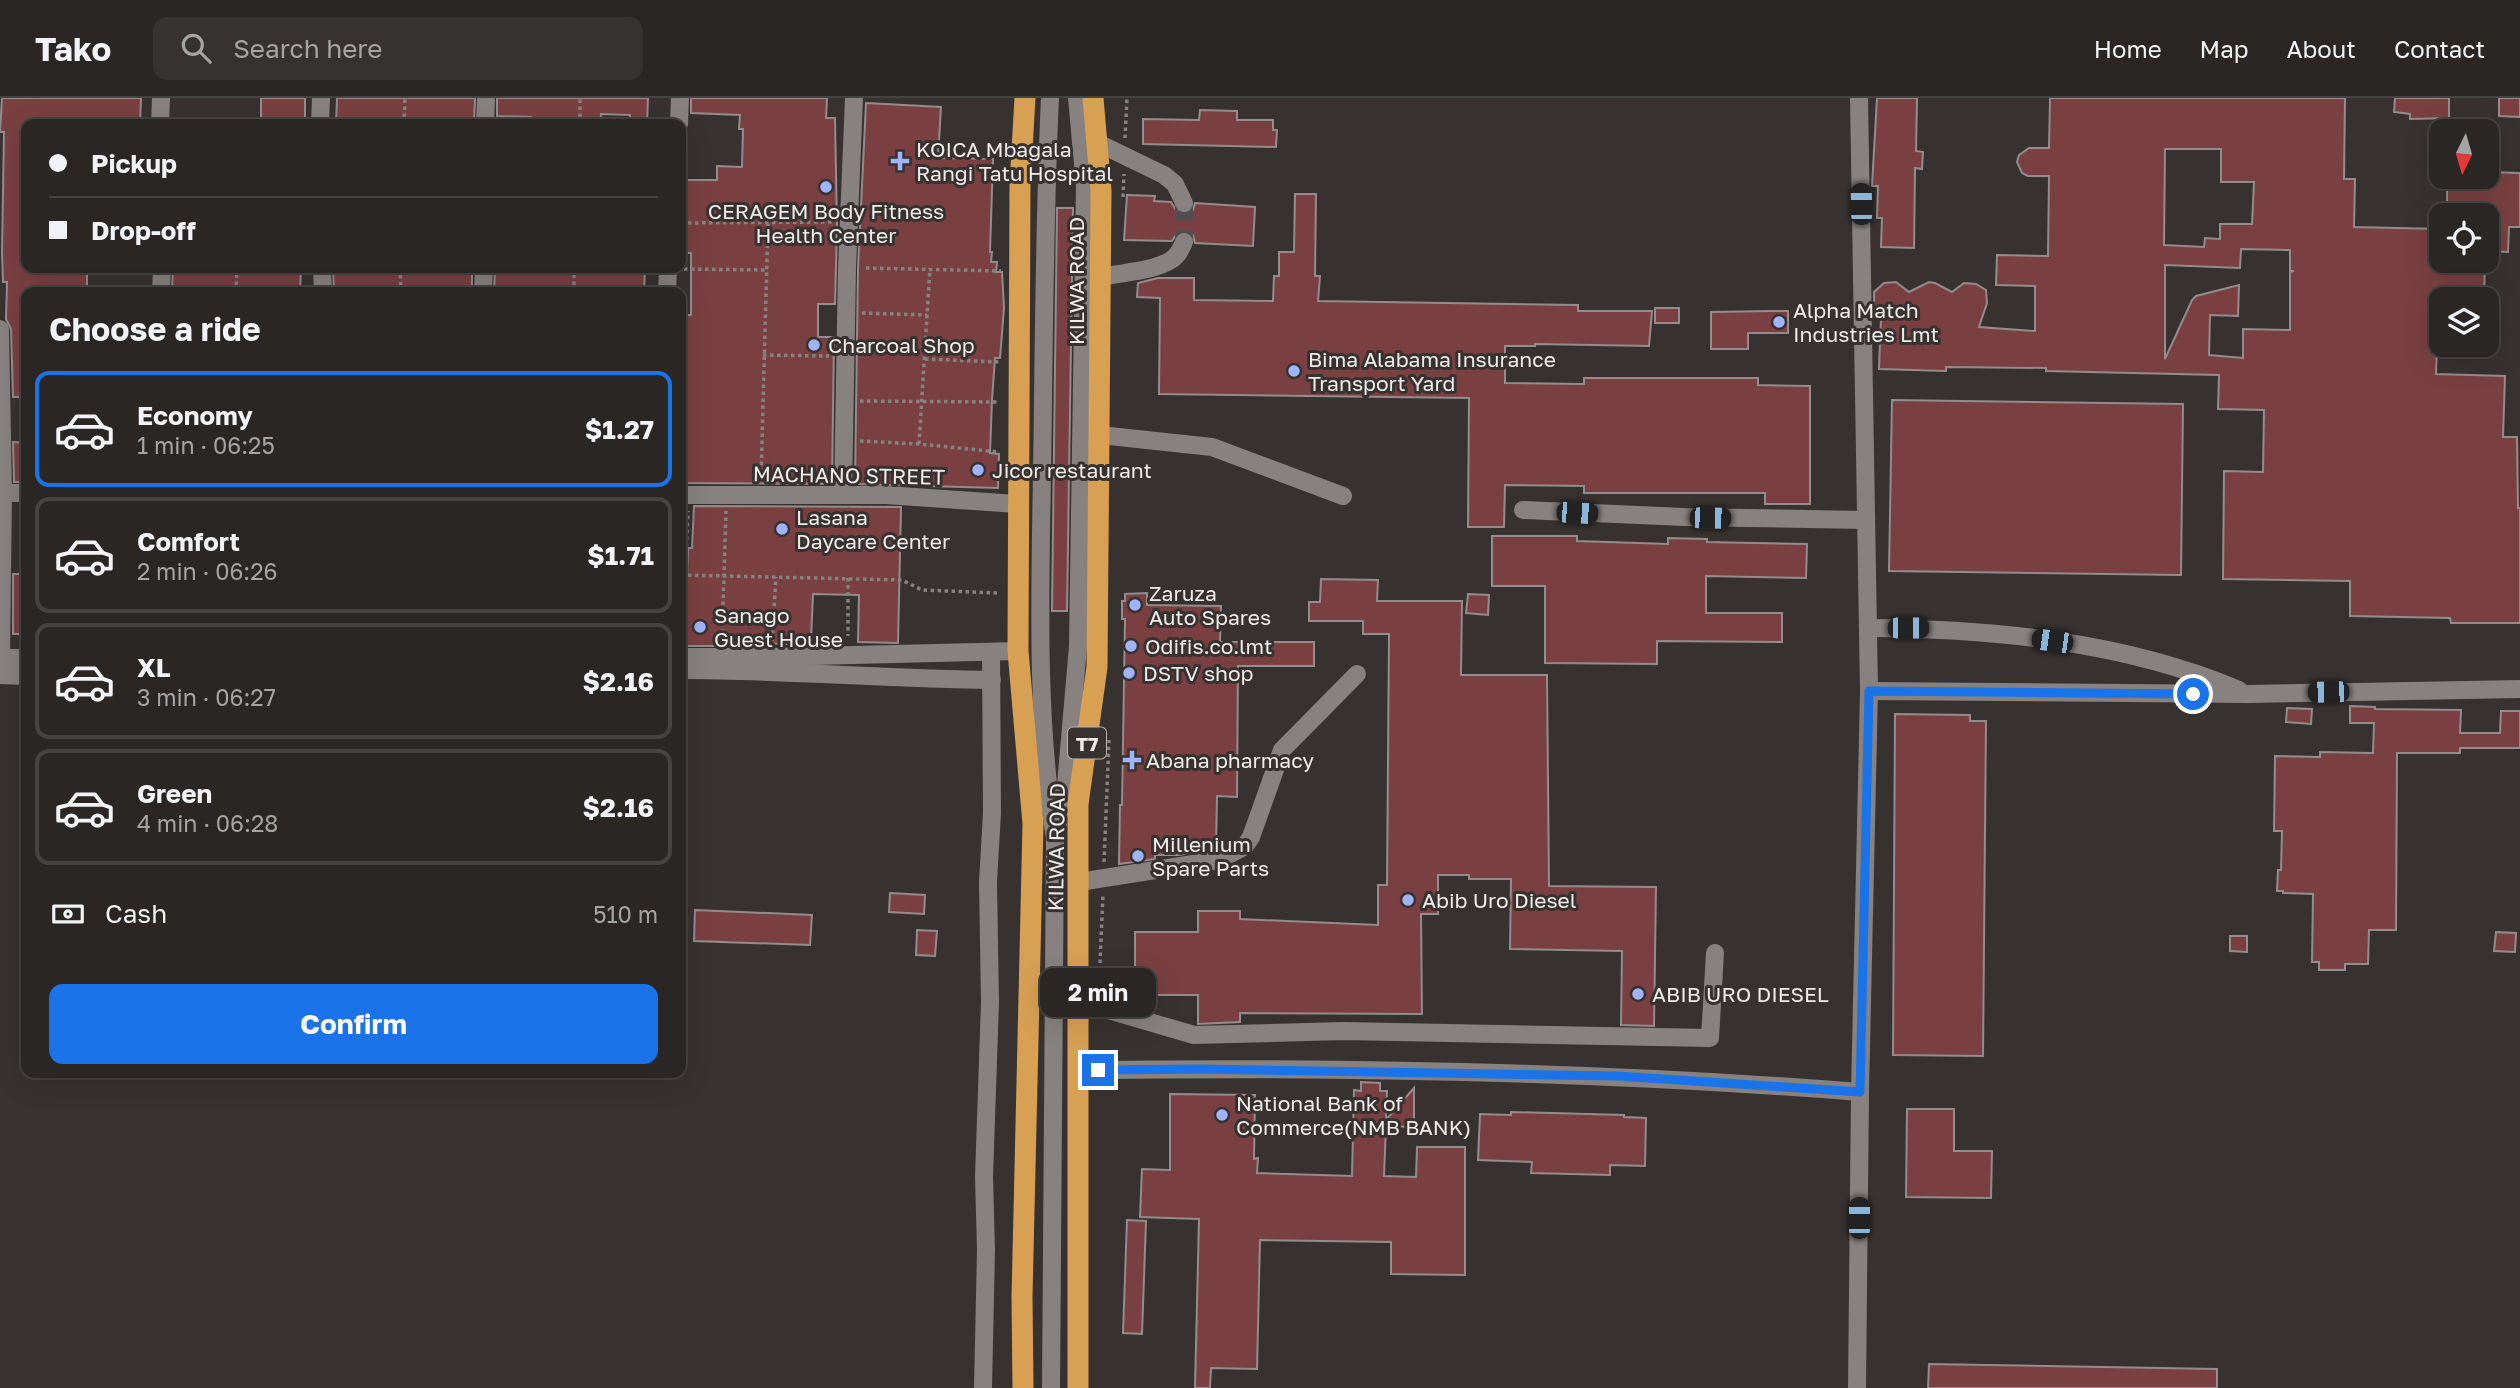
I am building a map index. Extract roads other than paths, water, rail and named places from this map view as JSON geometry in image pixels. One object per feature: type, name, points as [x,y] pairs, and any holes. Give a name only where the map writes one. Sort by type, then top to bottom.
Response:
[{"type":"highway","name":"KILWA ROAD","points":[[1023,1388],[1022,1297],[1033,824],[1018,651],[1020,185],[1025,98]]},
{"type":"highway","name":"KILWA ROAD","points":[[1078,1388],[1079,804],[1097,667],[1100,435],[1101,191],[1093,98]]},
{"type":"street","points":[[160,119],[161,98]]},
{"type":"street","points":[[320,119],[321,98]]},
{"type":"street","points":[[485,119],[486,98]]},
{"type":"street","points":[[679,119],[680,98]]},
{"type":"street","points":[[843,494],[853,98]]},
{"type":"street","points":[[1051,98],[1046,186],[1040,645],[1046,785],[1055,838],[1051,1388]]},
{"type":"street","points":[[1055,838],[1066,785],[1077,646],[1085,186],[1077,98]]},
{"type":"street","points":[[1857,1388],[1869,691],[1859,98]]},
{"type":"street","points":[[1098,143],[1164,175],[1175,184],[1184,202]]},
{"type":"street","points":[[1101,277],[1156,266],[1172,260],[1184,242]]},
{"type":"street","points":[[0,329],[3,493],[0,658],[21,658]]},
{"type":"street","points":[[1100,435],[1212,447],[1343,496]]},
{"type":"street","points":[[3,493],[21,493]]},
{"type":"street","name":"MACHANO STREET","points":[[686,495],[843,494],[1017,503]]},
{"type":"street","points":[[1523,510],[1684,517],[1866,520]]},
{"type":"street","points":[[1868,628],[1928,628],[1989,633],[2114,651],[2162,662],[2249,694]]},
{"type":"street","points":[[686,657],[1018,651]]},
{"type":"street","points":[[983,1388],[986,1250],[984,1177],[990,1002],[988,882],[992,813],[991,652]]},
{"type":"street","points":[[686,670],[992,680]]},
{"type":"street","points":[[1079,882],[1219,860],[1245,846],[1251,837],[1282,750],[1357,674]]},
{"type":"street","points":[[0,676],[21,676]]},
{"type":"street","points":[[1869,691],[2249,694],[2520,689]]},
{"type":"street","points":[[1098,1007],[1194,1035],[1343,1031],[1710,1038],[1715,953]]},
{"type":"street","points":[[1098,1070],[1199,1069],[1618,1076],[1860,1092]]},
{"type":"tunnel","points":[[1184,203],[1184,242]]},
{"type":"place","name":"KOICA Mbagala Rangi Tatu Hospital","points":[[900,161]]},
{"type":"place","name":"CERAGEM Body Fitness Health Center","points":[[826,187]]},
{"type":"place","name":"Alpha Match Industries Lmt","points":[[1779,322]]},
{"type":"place","name":"Charcoal Shop","points":[[814,345]]},
{"type":"place","name":"Bima Alabama Insurance Transport Yard","points":[[1294,371]]},
{"type":"place","name":"Jicor restaurant","points":[[978,470]]},
{"type":"place","name":"Lasana Daycare Center","points":[[782,529]]},
{"type":"place","name":"Zaruza Auto Spares","points":[[1135,605]]},
{"type":"place","name":"Sanago Guest House","points":[[700,627]]},
{"type":"place","name":"Odifis.co.lmt","points":[[1131,646]]},
{"type":"place","name":"DSTV shop","points":[[1129,673]]},
{"type":"place","name":"Abana pharmacy","points":[[1132,760]]},
{"type":"place","name":"Millenium Spare Parts","points":[[1138,856]]},
{"type":"place","name":"Abib Uro Diesel","points":[[1408,900]]},
{"type":"place","name":"ABIB URO DIESEL","points":[[1638,994]]},
{"type":"place","name":"National Bank of Commerce(NMB BANK)","points":[[1222,1115]]}]
